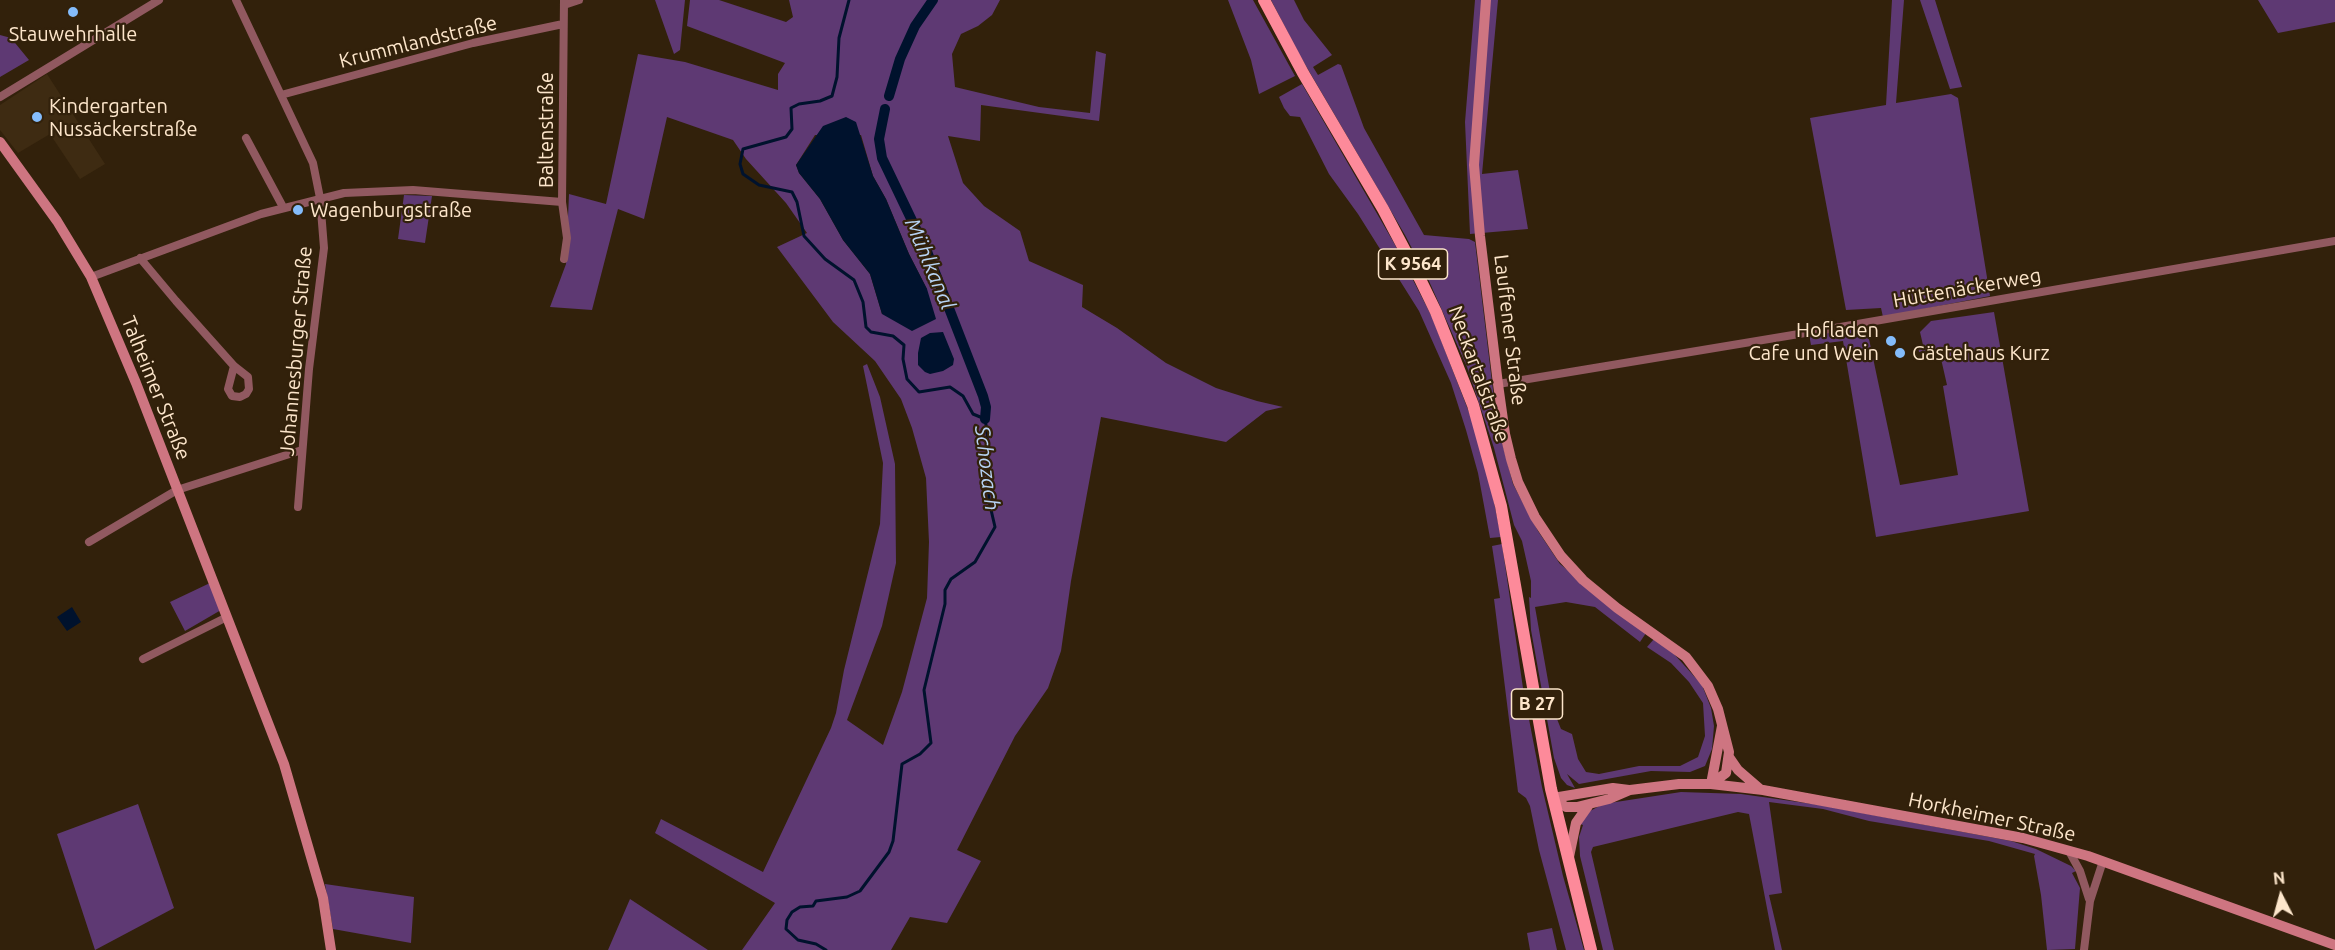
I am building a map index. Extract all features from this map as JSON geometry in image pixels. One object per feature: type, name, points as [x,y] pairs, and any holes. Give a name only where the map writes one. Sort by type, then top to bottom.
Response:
[{"type":"main road","name":"Neckartalstraße","points":[[1264,0],[1303,73],[1383,209],[1420,279],[1455,358],[1490,460],[1521,610],[1553,798]]},
{"type":"main road","name":"B 27","points":[[1553,798],[1591,950]]},
{"type":"street","points":[[0,97],[159,0]]},
{"type":"street","name":"Johannesburger Straße","points":[[236,0],[312,163],[320,198],[324,248],[309,369],[298,507]]},
{"type":"street","points":[[564,2],[579,0]]},
{"type":"street","name":"Lauffener Straße","points":[[1486,0],[1474,165],[1498,384],[1505,434],[1518,482],[1535,517],[1561,556],[1583,580],[1617,608],[1686,657],[1708,686],[1723,725],[1729,757]]},
{"type":"street","name":"Baltenstraße","points":[[564,2],[562,202],[567,238],[564,259]]},
{"type":"street","name":"Krummlandstraße","points":[[281,95],[473,43],[563,24]]},
{"type":"street","points":[[246,138],[283,207]]},
{"type":"street","name":"Talheimer Straße","points":[[0,142],[57,221],[91,277],[136,383],[284,764],[323,898],[331,950]]},
{"type":"street","points":[[91,277],[283,207],[344,193],[413,190],[562,202]]},
{"type":"street","name":"Hüttenäckerweg","points":[[1498,384],[2335,241]]},
{"type":"street","points":[[140,258],[234,366]]},
{"type":"street","points":[[89,542],[177,490],[302,450]]},
{"type":"street","points":[[143,659],[227,617]]},
{"type":"street","points":[[1711,784],[1723,725]]},
{"type":"street","points":[[1711,784],[1725,773],[1729,757]]},
{"type":"street","points":[[1729,757],[1738,770],[1760,789]]},
{"type":"street","name":"Horkheimer Straße","points":[[1553,798],[1613,788],[1629,790],[1679,784],[1711,784],[1760,789],[2013,836],[2103,861],[2335,945]]},
{"type":"street","name":"Horkheimer Straße","points":[[1553,798],[1568,807],[1588,806],[1629,790]]},
{"type":"street","points":[[1569,863],[1574,828],[1588,806]]},
{"type":"street","points":[[2069,851],[2080,871],[2090,901]]},
{"type":"street","points":[[2084,950],[2090,901],[2103,861]]},
{"type":"shaded area","points":[[655,0],[685,0],[680,50],[674,54]]},
{"type":"shaded area","points":[[690,0],[719,0],[786,22],[793,17],[789,0],[1000,0],[992,15],[978,26],[961,34],[952,54],[955,87],[1039,107],[1090,113],[1096,51],[1106,54],[1099,121],[981,105],[980,141],[948,136],[963,183],[984,206],[1020,231],[1029,261],[1083,285],[1082,307],[1117,328],[1166,363],[1216,388],[1283,407],[1266,411],[1226,442],[1101,417],[1071,581],[1061,651],[1048,688],[1015,736],[957,850],[981,861],[947,923],[910,917],[891,950],[742,950],[775,903],[655,833],[661,819],[763,872],[831,728],[880,524],[883,463],[863,366],[867,364],[880,397],[895,464],[896,563],[882,626],[847,720],[883,745],[902,692],[927,598],[929,542],[926,478],[901,399],[875,361],[833,322],[777,247],[807,233],[786,203],[746,159],[733,140],[667,117],[644,219],[618,209],[592,310],[550,307],[566,264],[569,194],[606,204],[638,54],[685,62],[778,90],[778,74],[785,63],[687,26]],"holes":[[[815,135],[861,135],[873,176],[886,199],[909,254],[927,289],[882,314],[870,274],[843,240],[820,199],[799,173],[796,165]]]},
{"type":"shaded area","points":[[1228,0],[1253,0],[1295,76],[1259,94],[1251,60]]},
{"type":"shaded area","points":[[1271,0],[1294,0],[1304,20],[1332,55],[1313,67],[1318,75],[1338,64],[1341,65],[1364,128],[1424,235],[1469,239],[1475,242],[1497,423],[1513,484],[1538,531],[1560,564],[1646,633],[1640,642],[1595,607],[1566,602],[1535,607],[1553,709],[1561,729],[1572,734],[1578,759],[1586,772],[1599,774],[1639,766],[1680,766],[1698,757],[1705,736],[1703,703],[1689,682],[1671,663],[1647,647],[1654,639],[1674,654],[1702,685],[1711,708],[1714,726],[1712,749],[1705,766],[1690,772],[1651,771],[1579,784],[1567,774],[1575,788],[1567,785],[1561,778],[1554,758],[1531,630],[1529,597],[1531,598],[1531,581],[1522,541],[1514,525],[1494,448],[1467,367],[1429,281],[1405,235],[1299,54]]},
{"type":"shaded area","points":[[1475,0],[1498,0],[1482,174],[1518,170],[1528,229],[1470,234],[1465,122]]},
{"type":"shaded area","points":[[1892,0],[1904,0],[1896,103],[1951,94],[1958,98],[1990,296],[1883,317],[1881,308],[1846,310],[1810,118],[1886,105]]},
{"type":"shaded area","points":[[1920,0],[1935,0],[1962,87],[1950,89]]},
{"type":"shaded area","points":[[2258,0],[2335,0],[2335,22],[2278,33]]},
{"type":"shaded area","points":[[0,35],[11,38],[29,60],[0,77]]},
{"type":"shaded area","name":"Kindergarten Nussäckerstraße","points":[[47,74],[105,164],[80,179],[50,134],[18,153],[0,130],[0,105]]},
{"type":"shaded area","points":[[1302,84],[1394,243],[1432,317],[1472,420],[1493,497],[1501,537],[1490,538],[1478,473],[1466,430],[1451,383],[1419,311],[1358,214],[1329,174],[1300,117],[1290,116],[1279,97]]},
{"type":"shaded area","points":[[404,195],[432,196],[425,243],[398,239]]},
{"type":"shaded area","points":[[1994,312],[2029,511],[1876,537],[1843,341],[1811,345],[1809,334],[1866,325],[1900,485],[1958,475],[1943,386],[1947,385],[1939,350],[1919,352],[1918,346],[1923,345],[1920,332],[1931,321]]},
{"type":"shaded area","points":[[1502,544],[1523,688],[1542,787],[1563,876],[1584,950],[1566,950],[1539,850],[1530,806],[1526,798],[1518,792],[1494,599],[1500,598],[1492,546]]},
{"type":"shaded area","points":[[210,583],[221,610],[185,631],[170,602]]},
{"type":"shaded area","points":[[1681,792],[1741,794],[1820,805],[2011,841],[2036,849],[2071,866],[2076,871],[2072,873],[2080,888],[2075,949],[2047,950],[2035,854],[1989,841],[1869,821],[1823,809],[1769,802],[1782,893],[1769,895],[1782,950],[1775,950],[1749,814],[1738,812],[1593,847],[1591,852],[1614,950],[1603,950],[1580,856],[1579,837],[1583,825],[1580,824],[1590,811],[1603,804]]},
{"type":"shaded area","points":[[138,804],[174,908],[95,950],[57,834]]},
{"type":"shaded area","points":[[325,884],[414,897],[411,943],[333,929]]},
{"type":"shaded area","points":[[630,899],[708,950],[608,950]]},
{"type":"shaded area","points":[[1552,928],[1557,950],[1530,950],[1527,933]]},
{"type":"water","points":[[846,117],[856,122],[873,176],[886,199],[909,254],[927,289],[936,319],[912,331],[882,314],[870,274],[843,240],[820,199],[799,173],[796,165],[823,126]]},
{"type":"water","points":[[943,332],[954,359],[953,365],[943,371],[930,374],[918,365],[921,338],[930,333]]},
{"type":"water","points":[[72,607],[81,622],[67,631],[57,617]]},
{"type":"waterway","name":"Schozach","points":[[826,950],[816,944],[798,940],[786,929],[787,920],[792,912],[800,907],[813,906],[816,901],[847,897],[860,891],[889,852],[893,841],[902,764],[920,754],[931,743],[924,690],[945,604],[945,590],[951,579],[975,562],[995,527],[989,501],[985,419],[973,414],[963,396],[950,387],[919,392],[907,379],[903,359],[904,345],[893,336],[871,332],[866,327],[863,302],[854,280],[825,259],[804,236],[797,202],[792,192],[759,185],[743,174],[740,164],[743,149],[786,137],[792,129],[791,108],[832,96],[837,77],[839,38],[849,0]]},
{"type":"waterway","name":"Mühlkanal","points":[[889,96],[900,59],[915,26],[933,0]]},
{"type":"waterway","name":"Mühlkanal","points":[[885,109],[879,139],[882,158],[928,254],[983,396],[986,407],[985,419]]},
{"type":"place","name":"Stauwehrhalle","points":[[73,12]]},
{"type":"place","name":"Kindergarten Nussäckerstraße","points":[[37,117]]},
{"type":"place","name":"Wagenburgstraße","points":[[298,210]]},
{"type":"place","name":"Hofladen Cafe und Wein","points":[[1891,341]]},
{"type":"place","name":"Gästehaus Kurz","points":[[1900,353]]}]
